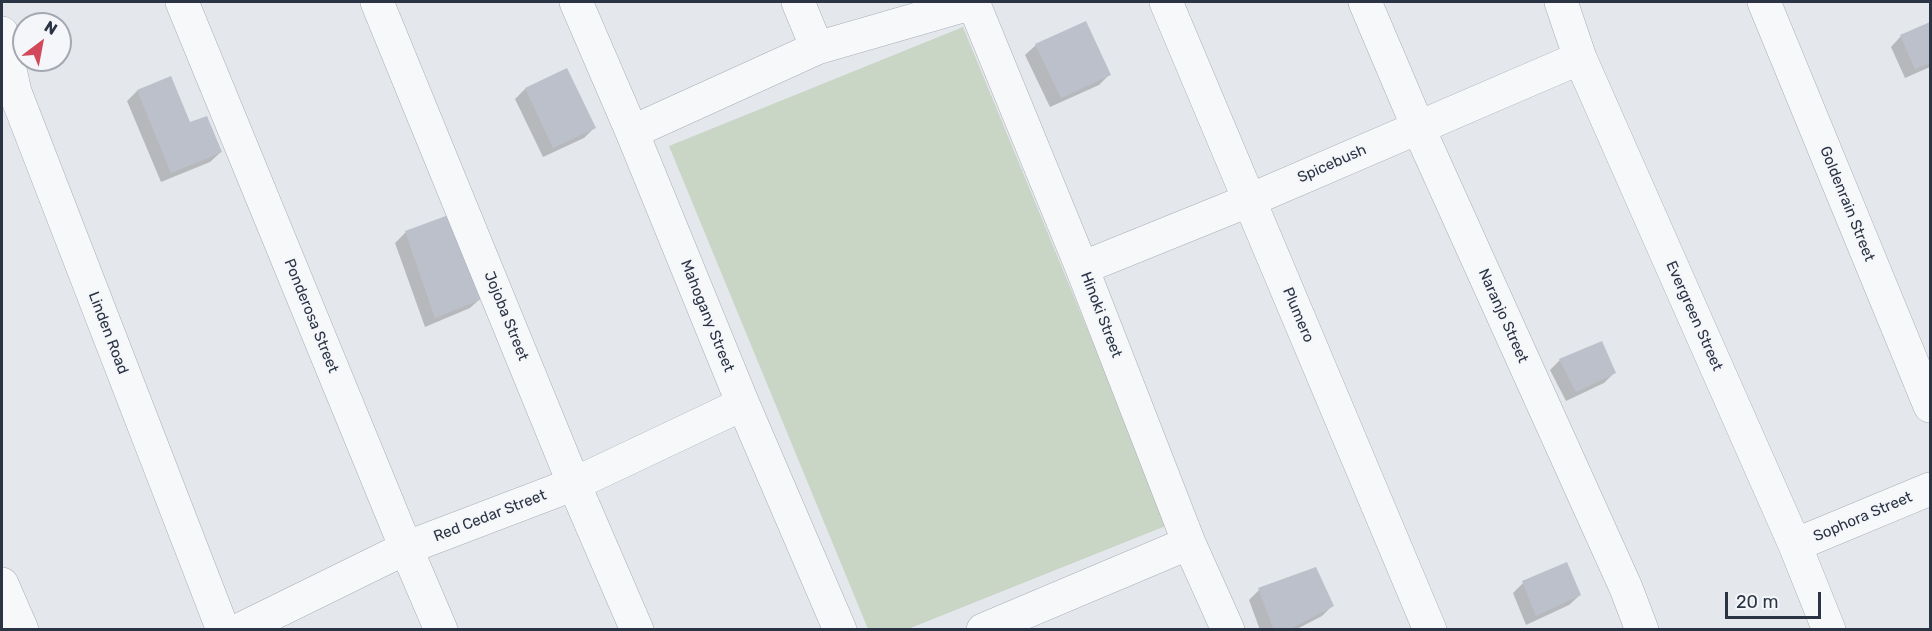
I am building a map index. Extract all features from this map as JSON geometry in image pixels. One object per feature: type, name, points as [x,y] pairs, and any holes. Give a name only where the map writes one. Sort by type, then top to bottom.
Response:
[{"type":"street","name":"Ponderosa Street","points":[[182,2],[441,630]]},
{"type":"street","name":"Jojoba Street","points":[[377,2],[574,484],[637,630]]},
{"type":"street","name":"Mahogany Street","points":[[576,2],[632,132],[743,404],[840,630]]},
{"type":"street","points":[[798,2],[817,48]]},
{"type":"street","points":[[632,132],[817,48],[973,2]]},
{"type":"street","name":"Hinoki Street","points":[[973,2],[1082,268],[1189,543],[1228,630]]},
{"type":"street","name":"Plumero","points":[[1166,2],[1430,630]]},
{"type":"street","name":"Naranjo Street","points":[[1365,2],[1418,127],[1626,588],[1642,630]]},
{"type":"street","name":"Evergreen Street","points":[[1561,2],[1580,58],[1795,545],[1829,630]]},
{"type":"street","name":"Goldenrain Street","points":[[1764,2],[1930,406]]},
{"type":"street","name":"Linden Road","points":[[2,33],[15,92],[223,630]]},
{"type":"street","name":"Spicebush","points":[[1082,268],[1250,200],[1580,58]]},
{"type":"street","name":"Red Cedar Street","points":[[239,630],[406,548],[574,484],[743,404]]},
{"type":"street","name":"Sophora Street","points":[[1795,545],[1930,489]]},
{"type":"street","points":[[983,630],[1029,621],[1189,543]]},
{"type":"street","points":[[2,584],[22,630]]},
{"type":"green space","points":[[963,27],[1168,525],[908,629],[868,629],[669,146]]},
{"type":"building","points":[[1086,21],[1111,75],[1061,98],[1035,44]]},
{"type":"building","points":[[1930,22],[1930,63],[1915,69],[1900,35]]},
{"type":"building","points":[[567,68],[596,128],[553,148],[525,88]]},
{"type":"building","points":[[171,76],[190,122],[207,116],[222,152],[171,173],[137,90]]},
{"type":"building","points":[[454,213],[482,299],[435,318],[405,231]]},
{"type":"building","points":[[1602,341],[1616,373],[1576,392],[1559,359]]},
{"type":"building","points":[[1567,562],[1581,595],[1536,616],[1522,581]]},
{"type":"building","points":[[1316,567],[1334,606],[1288,630],[1274,630],[1258,588]]}]
